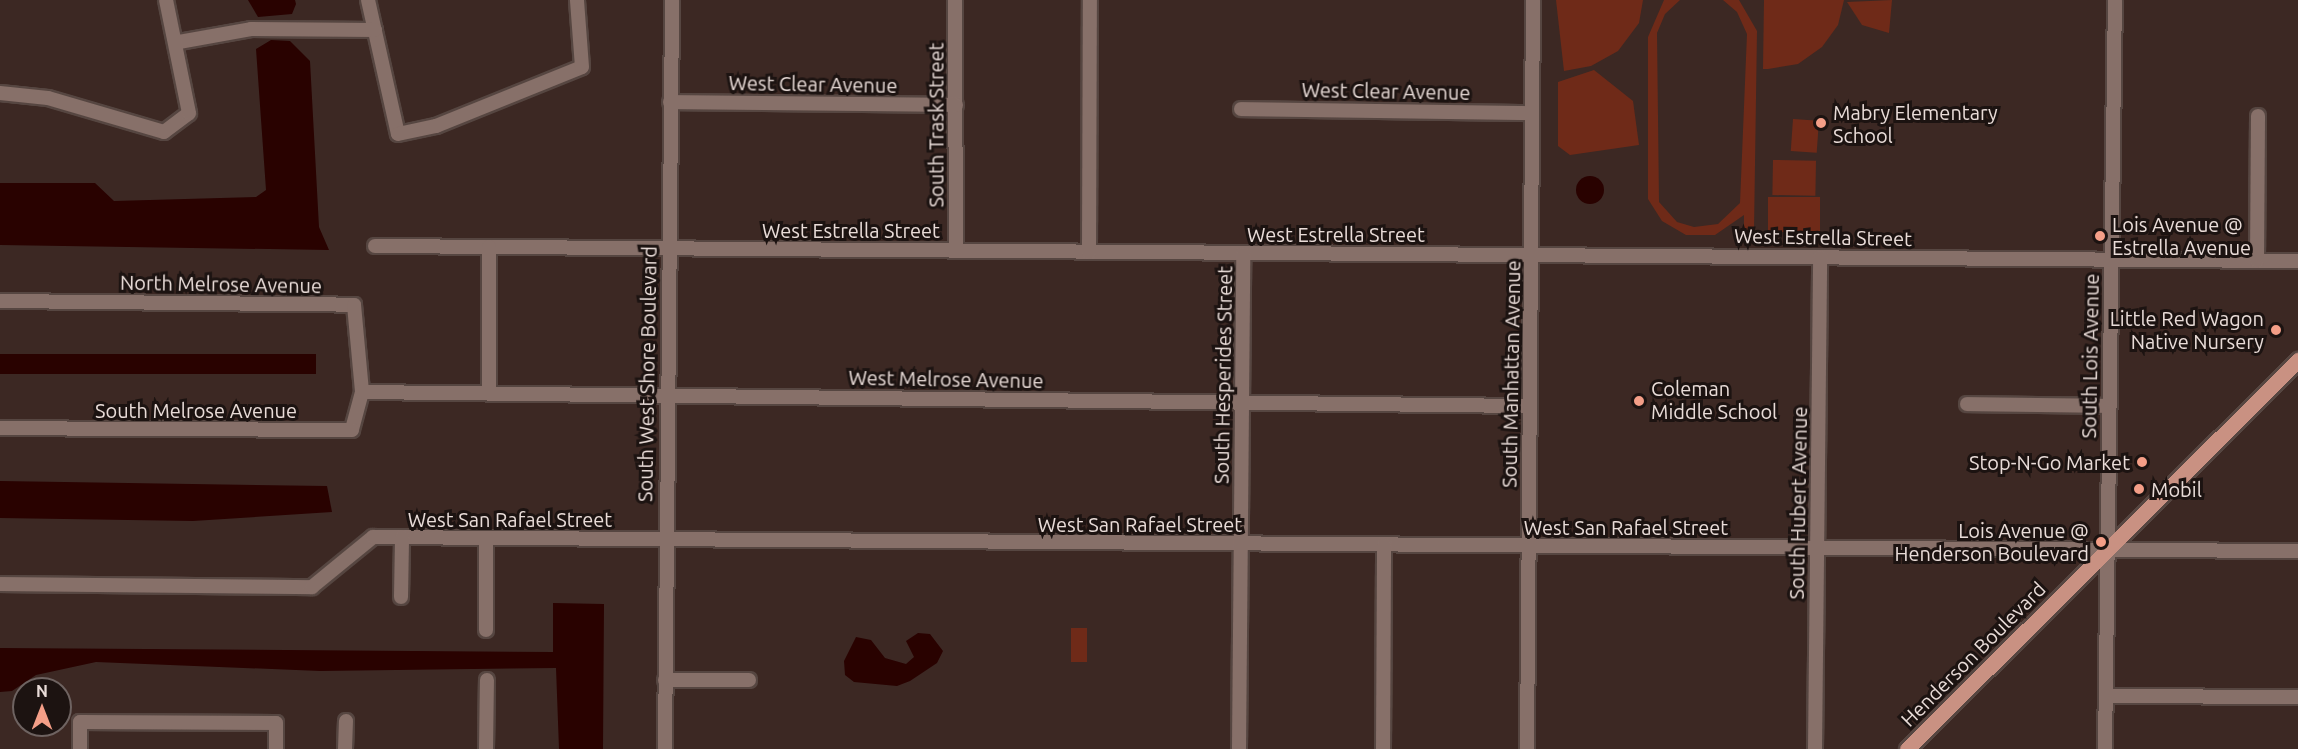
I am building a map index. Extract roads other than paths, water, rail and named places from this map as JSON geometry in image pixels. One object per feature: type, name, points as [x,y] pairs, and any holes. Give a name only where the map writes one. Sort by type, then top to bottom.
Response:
[{"type":"main road","name":"Henderson Boulevard","points":[[1907,749],[2298,360]]},
{"type":"street","points":[[0,93],[48,98],[164,132],[189,113],[179,42],[166,0]]},
{"type":"street","points":[[368,0],[398,134],[436,126],[582,67],[577,0]]},
{"type":"street","name":"South West Shore Boulevard","points":[[665,749],[665,539],[672,0]]},
{"type":"street","name":"South Trask Street","points":[[955,0],[956,251]]},
{"type":"street","points":[[1089,252],[1090,0]]},
{"type":"street","name":"South Manhattan Avenue","points":[[1527,749],[1533,0]]},
{"type":"street","name":"South Lois Avenue","points":[[2105,749],[2115,0]]},
{"type":"street","points":[[179,42],[251,29],[375,30]]},
{"type":"street","name":"West Clear Avenue","points":[[670,102],[956,105]]},
{"type":"street","name":"West Clear Avenue","points":[[1241,109],[1531,113]]},
{"type":"street","points":[[2257,261],[2258,116]]},
{"type":"street","name":"West Estrella Street","points":[[375,246],[1243,254],[1532,253],[2298,261]]},
{"type":"street","points":[[489,247],[489,392]]},
{"type":"street","name":"South Hesperides Street","points":[[1239,749],[1243,254]]},
{"type":"street","name":"South Hubert Avenue","points":[[1815,749],[1820,257]]},
{"type":"street","name":"North Melrose Avenue","points":[[0,301],[354,305],[362,392]]},
{"type":"street","name":"West Melrose Avenue","points":[[362,392],[667,393],[1242,405],[1530,406]]},
{"type":"street","name":"South Melrose Avenue","points":[[0,428],[352,430],[362,392]]},
{"type":"street","points":[[1967,404],[2109,406]]},
{"type":"street","name":"West San Rafael Street","points":[[0,584],[312,587],[373,537],[2107,552],[2298,551]]},
{"type":"street","points":[[401,597],[402,537]]},
{"type":"street","points":[[486,538],[486,630]]},
{"type":"street","points":[[1383,749],[1384,545]]},
{"type":"street","points":[[486,749],[487,680]]},
{"type":"street","points":[[665,680],[748,680]]},
{"type":"street","points":[[2106,696],[2298,697]]},
{"type":"street","points":[[345,749],[346,721]]},
{"type":"street","points":[[80,749],[80,722],[276,723],[276,749]]},
{"type":"place","name":"Mabry Elementary School","points":[[1821,123]]},
{"type":"place","name":"Lois Avenue @ Estrella Avenue","points":[[2100,236]]},
{"type":"place","name":"Little Red Wagon Native Nursery","points":[[2276,330]]},
{"type":"place","name":"Coleman Middle School","points":[[1639,401]]},
{"type":"place","name":"Stop-N-Go Market","points":[[2142,462]]},
{"type":"place","name":"Mobil","points":[[2139,489]]},
{"type":"place","name":"Lois Avenue @ Henderson Boulevard","points":[[2101,542]]}]
